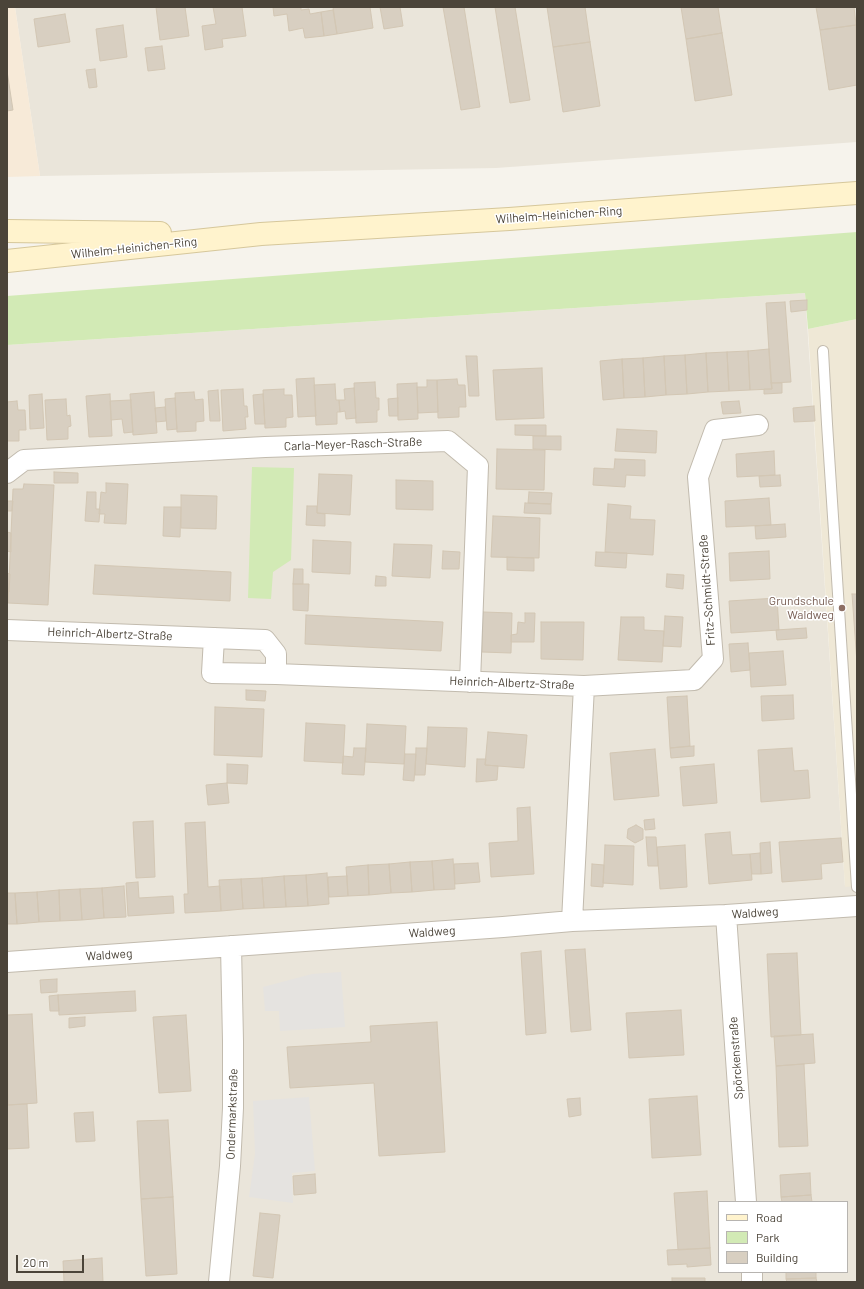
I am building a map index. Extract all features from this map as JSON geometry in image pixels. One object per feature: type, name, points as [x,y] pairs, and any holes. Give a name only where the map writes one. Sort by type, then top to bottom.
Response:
[{"type":"main road","name":"Wilhelm-Heinichen-Ring","points":[[7,261],[261,234],[516,218],[857,193]]},
{"type":"main road","name":"Wilhelm-Heinichen-Ring","points":[[7,231],[261,234]]},
{"type":"street","name":"Fritz-Schmidt-Straße","points":[[584,686],[694,680],[713,659],[698,477],[715,430],[758,425]]},
{"type":"street","name":"Carla-Meyer-Rasch-Straße","points":[[7,473],[24,460],[265,447],[448,441],[478,466],[470,682]]},
{"type":"street","name":"Heinrich-Albertz-Straße","points":[[7,630],[265,640],[276,654],[276,674]]},
{"type":"street","name":"Heinrich-Albertz-Straße","points":[[214,638],[212,673],[276,674],[584,686],[572,921]]},
{"type":"street","name":"Waldweg","points":[[7,962],[572,921],[857,906]]},
{"type":"street","name":"Spörckenstraße","points":[[726,914],[746,1201]]},
{"type":"street","name":"Ondermarkstraße","points":[[218,1282],[230,1166],[233,1108],[231,946]]},
{"type":"lane","points":[[823,351],[857,887]]},
{"type":"shaded area","points":[[7,7],[15,7],[40,176],[7,177]]},
{"type":"shaded area","points":[[15,7],[857,7],[857,142],[496,168],[40,176]]},
{"type":"shaded area","points":[[805,293],[845,886],[857,886],[857,1282],[7,1282],[7,345]]},
{"type":"shaded area","name":"Grundschule Waldweg","points":[[857,319],[857,886],[845,887],[808,329]]},
{"type":"shaded area","points":[[341,972],[345,1027],[280,1031],[279,1011],[265,1011],[263,987],[312,974]]},
{"type":"shaded area","points":[[309,1097],[315,1171],[292,1173],[293,1203],[249,1197],[255,1154],[253,1101]]},
{"type":"green space","points":[[857,232],[857,319],[808,329],[805,293],[7,345],[7,296]]},
{"type":"green space","points":[[252,467],[294,468],[291,560],[273,572],[271,599],[248,598]]},
{"type":"building","points":[[156,7],[185,7],[189,36],[160,40]]},
{"type":"building","points":[[213,7],[242,7],[246,36],[222,39],[223,47],[205,50],[202,26],[216,24]]},
{"type":"building","points":[[273,7],[301,7],[301,10],[309,9],[310,14],[321,12],[324,36],[305,38],[303,28],[289,31],[287,14],[274,16]]},
{"type":"building","points":[[333,7],[370,7],[373,28],[337,34]]},
{"type":"building","points":[[380,7],[400,7],[403,26],[384,29]]},
{"type":"building","points":[[443,7],[464,7],[480,107],[461,110]]},
{"type":"building","points":[[495,7],[515,7],[530,100],[510,103]]},
{"type":"building","points":[[547,7],[585,7],[590,42],[553,47]]},
{"type":"building","points":[[681,7],[718,7],[722,33],[686,39]]},
{"type":"building","points":[[816,7],[854,7],[856,25],[820,30]]},
{"type":"building","points":[[333,10],[337,34],[324,36],[321,12]]},
{"type":"building","points":[[65,14],[70,42],[38,47],[34,19]]},
{"type":"building","points":[[123,25],[127,57],[100,61],[96,29]]},
{"type":"building","points":[[856,25],[857,85],[829,90],[820,30]]},
{"type":"building","points":[[722,33],[732,95],[695,101],[686,39]]},
{"type":"building","points":[[590,42],[600,106],[563,112],[553,47]]},
{"type":"building","points":[[162,46],[165,69],[148,71],[145,48]]},
{"type":"building","points":[[95,69],[97,87],[89,88],[86,70]]},
{"type":"building","points":[[7,71],[13,110],[7,111]]},
{"type":"building","points":[[807,300],[807,310],[791,312],[790,301]]},
{"type":"building","points":[[785,302],[791,382],[771,383],[766,303]]},
{"type":"building","points":[[769,349],[772,389],[750,390],[748,351]]},
{"type":"building","points":[[748,351],[750,390],[729,391],[727,352]]},
{"type":"building","points":[[727,352],[729,391],[708,392],[706,353]]},
{"type":"building","points":[[706,353],[708,392],[687,394],[685,355]]},
{"type":"building","points":[[685,355],[687,394],[666,395],[664,356]]},
{"type":"building","points":[[466,356],[477,356],[479,396],[469,396]]},
{"type":"building","points":[[664,356],[666,395],[645,397],[643,358]]},
{"type":"building","points":[[643,358],[645,397],[624,398],[622,359]]},
{"type":"building","points":[[622,359],[624,398],[603,400],[600,361]]},
{"type":"building","points":[[542,368],[544,418],[496,420],[493,370]]},
{"type":"building","points":[[314,378],[316,416],[298,417],[296,379]]},
{"type":"building","points":[[457,379],[458,385],[465,385],[466,407],[459,407],[459,417],[438,418],[437,380]]},
{"type":"building","points":[[427,380],[437,380],[438,412],[418,413],[417,387],[427,387]]},
{"type":"building","points":[[375,382],[376,398],[379,398],[377,422],[356,423],[354,383]]},
{"type":"building","points":[[417,383],[418,419],[398,420],[397,384]]},
{"type":"building","points":[[771,383],[782,383],[782,393],[764,394],[764,389],[772,389]]},
{"type":"building","points":[[335,384],[336,400],[339,400],[340,412],[337,412],[337,424],[316,425],[314,385]]},
{"type":"building","points":[[354,388],[356,418],[346,419],[345,411],[340,412],[339,400],[345,400],[344,389]]},
{"type":"building","points":[[243,389],[244,406],[247,406],[248,417],[245,417],[246,429],[223,431],[221,390]]},
{"type":"building","points":[[284,389],[284,395],[292,395],[293,417],[286,418],[286,427],[265,428],[263,390]]},
{"type":"building","points":[[218,390],[220,421],[210,421],[208,391]]},
{"type":"building","points":[[154,392],[157,433],[133,435],[130,394]]},
{"type":"building","points":[[194,392],[195,400],[203,399],[204,421],[196,422],[196,431],[177,432],[175,393]]},
{"type":"building","points":[[42,394],[44,428],[30,429],[29,395]]},
{"type":"building","points":[[110,394],[112,436],[89,437],[86,396]]},
{"type":"building","points":[[263,394],[265,424],[255,424],[253,395]]},
{"type":"building","points":[[175,398],[177,429],[167,430],[165,399]]},
{"type":"building","points":[[398,398],[398,416],[389,416],[388,399]]},
{"type":"building","points":[[66,399],[67,416],[70,415],[71,426],[68,427],[68,439],[47,440],[45,400]]},
{"type":"building","points":[[131,400],[133,432],[124,433],[122,419],[111,420],[110,401]]},
{"type":"building","points":[[17,401],[18,410],[25,410],[26,430],[19,430],[19,441],[7,441],[7,402]]},
{"type":"building","points":[[739,401],[741,413],[723,414],[721,402]]},
{"type":"building","points":[[814,406],[815,421],[794,422],[793,408]]},
{"type":"building","points":[[165,407],[166,421],[156,422],[155,408]]},
{"type":"building","points":[[515,425],[546,425],[546,436],[515,435]]},
{"type":"building","points":[[617,429],[657,431],[656,453],[615,451]]},
{"type":"building","points":[[533,436],[561,436],[561,450],[533,449]]},
{"type":"building","points":[[497,449],[545,450],[544,490],[496,489]]},
{"type":"building","points":[[774,451],[775,475],[737,477],[736,454]]},
{"type":"building","points":[[615,459],[645,460],[645,476],[626,475],[625,487],[593,485],[594,468],[614,469]]},
{"type":"building","points":[[54,472],[78,473],[78,483],[54,483]]},
{"type":"building","points":[[319,474],[352,475],[350,515],[317,513]]},
{"type":"building","points":[[780,475],[781,486],[760,487],[759,476]]},
{"type":"building","points":[[396,480],[433,481],[433,510],[396,509]]},
{"type":"building","points":[[106,483],[128,484],[126,524],[104,523],[105,514],[99,514],[101,492],[106,493]]},
{"type":"building","points":[[24,484],[54,485],[48,605],[8,603],[13,489],[23,489]]},
{"type":"building","points":[[87,492],[96,492],[96,509],[100,509],[99,522],[85,521]]},
{"type":"building","points":[[529,492],[552,493],[551,504],[528,503]]},
{"type":"building","points":[[181,495],[217,496],[216,529],[181,528]]},
{"type":"building","points":[[769,498],[771,525],[726,527],[725,501]]},
{"type":"building","points":[[7,501],[13,501],[12,511],[7,511]]},
{"type":"building","points":[[525,503],[551,504],[551,514],[524,513]]},
{"type":"building","points":[[608,504],[631,506],[630,519],[655,520],[653,555],[605,552]]},
{"type":"building","points":[[307,506],[317,506],[317,513],[325,514],[325,526],[306,525]]},
{"type":"building","points":[[164,507],[181,507],[180,537],[163,536]]},
{"type":"building","points":[[493,516],[540,518],[539,558],[491,557]]},
{"type":"building","points":[[785,524],[786,537],[756,539],[755,526]]},
{"type":"building","points":[[7,532],[11,533],[11,552],[7,551]]},
{"type":"building","points":[[313,540],[351,542],[350,574],[312,572]]},
{"type":"building","points":[[394,544],[432,545],[430,578],[392,576]]},
{"type":"building","points":[[443,551],[460,552],[459,569],[442,569]]},
{"type":"building","points":[[769,551],[770,579],[730,581],[729,553]]},
{"type":"building","points":[[596,552],[627,553],[626,568],[595,566]]},
{"type":"building","points":[[507,557],[534,558],[534,571],[507,570]]},
{"type":"building","points":[[95,565],[231,572],[230,601],[93,594]]},
{"type":"building","points":[[294,569],[303,569],[303,584],[293,584]]},
{"type":"building","points":[[7,573],[10,574],[9,592],[7,592]]},
{"type":"building","points":[[667,574],[684,575],[683,589],[666,587]]},
{"type":"building","points":[[376,576],[386,577],[386,586],[375,586]]},
{"type":"building","points":[[293,584],[309,584],[308,611],[293,610]]},
{"type":"building","points":[[852,594],[857,594],[857,663]]},
{"type":"building","points":[[777,598],[779,630],[731,633],[729,601]]},
{"type":"building","points":[[483,612],[512,613],[511,653],[482,652]]},
{"type":"building","points":[[525,613],[535,613],[534,642],[511,642],[511,635],[517,634],[518,622],[525,623]]},
{"type":"building","points":[[306,615],[443,622],[441,651],[305,644]]},
{"type":"building","points":[[665,616],[683,617],[681,647],[663,646]]},
{"type":"building","points":[[621,617],[644,617],[644,630],[664,631],[662,662],[618,660]]},
{"type":"building","points":[[541,622],[584,622],[583,660],[541,659]]},
{"type":"building","points":[[806,628],[807,638],[777,640],[776,630]]},
{"type":"building","points":[[748,643],[750,670],[731,672],[729,644]]},
{"type":"building","points":[[783,651],[786,685],[751,687],[749,653]]},
{"type":"building","points":[[246,690],[266,691],[265,701],[246,700]]},
{"type":"building","points":[[793,695],[794,719],[762,721],[761,696]]},
{"type":"building","points":[[687,696],[690,746],[670,748],[667,697]]},
{"type":"building","points":[[215,707],[264,709],[262,757],[214,755]]},
{"type":"building","points":[[306,723],[345,725],[343,763],[304,761]]},
{"type":"building","points":[[367,724],[406,726],[404,764],[365,762]]},
{"type":"building","points":[[428,727],[467,728],[465,767],[426,764]]},
{"type":"building","points":[[488,732],[527,735],[524,768],[485,765]]},
{"type":"building","points":[[694,746],[694,756],[671,758],[670,748]]},
{"type":"building","points":[[354,748],[366,748],[364,775],[342,774],[343,756],[353,757]]},
{"type":"building","points":[[416,748],[427,748],[425,775],[415,775]]},
{"type":"building","points":[[792,748],[794,771],[808,770],[810,798],[761,802],[758,750]]},
{"type":"building","points":[[655,749],[659,796],[614,800],[610,753]]},
{"type":"building","points":[[405,754],[416,754],[414,781],[403,780]]},
{"type":"building","points":[[477,759],[486,759],[485,765],[498,766],[497,780],[476,782]]},
{"type":"building","points":[[227,764],[248,765],[247,784],[227,783]]},
{"type":"building","points":[[714,764],[717,803],[683,806],[680,767]]},
{"type":"building","points":[[227,783],[229,803],[208,805],[206,785]]},
{"type":"building","points":[[530,807],[534,874],[491,877],[489,843],[518,841],[517,808]]},
{"type":"building","points":[[654,819],[655,829],[645,830],[644,820]]},
{"type":"building","points":[[153,821],[155,877],[136,878],[133,822]]},
{"type":"building","points":[[205,822],[208,887],[220,886],[221,911],[185,913],[184,894],[188,894],[185,823]]},
{"type":"building","points":[[636,825],[643,829],[643,839],[635,843],[627,838],[628,829]]},
{"type":"building","points":[[730,832],[732,855],[750,854],[752,880],[709,884],[705,834]]},
{"type":"building","points":[[646,837],[656,837],[658,866],[648,866]]},
{"type":"building","points":[[841,838],[843,862],[821,864],[822,879],[782,882],[779,842]]},
{"type":"building","points":[[770,842],[772,873],[761,874],[760,843]]},
{"type":"building","points":[[605,845],[634,846],[633,885],[603,883]]},
{"type":"building","points":[[685,845],[687,887],[660,889],[657,847]]},
{"type":"building","points":[[760,853],[761,874],[752,874],[750,854]]},
{"type":"building","points":[[453,859],[455,889],[434,890],[432,861]]},
{"type":"building","points":[[432,861],[434,890],[412,892],[410,862]]},
{"type":"building","points":[[410,862],[412,892],[391,893],[389,864]]},
{"type":"building","points":[[478,863],[480,882],[455,884],[454,864]]},
{"type":"building","points":[[389,864],[391,893],[369,895],[368,865]]},
{"type":"building","points":[[592,864],[604,865],[603,887],[591,886]]},
{"type":"building","points":[[368,865],[369,895],[348,896],[346,867]]},
{"type":"building","points":[[327,873],[329,904],[308,906],[306,875]]},
{"type":"building","points":[[306,875],[308,906],[286,907],[284,876]]},
{"type":"building","points":[[284,876],[286,907],[264,908],[262,878]]},
{"type":"building","points":[[347,876],[348,896],[329,897],[328,877]]},
{"type":"building","points":[[262,878],[264,908],[243,909],[241,879]]},
{"type":"building","points":[[241,879],[243,909],[221,911],[219,880]]},
{"type":"building","points":[[138,882],[139,898],[173,896],[174,913],[128,916],[126,883]]},
{"type":"building","points":[[124,886],[126,917],[104,918],[102,888]]},
{"type":"building","points":[[102,888],[104,918],[82,920],[80,889]]},
{"type":"building","points":[[80,889],[82,920],[60,921],[59,890]]},
{"type":"building","points":[[59,890],[60,921],[39,922],[37,892]]},
{"type":"building","points":[[37,892],[39,922],[17,924],[15,893]]},
{"type":"building","points":[[7,893],[15,893],[17,924],[7,924]]},
{"type":"building","points":[[585,949],[591,1030],[571,1032],[565,950]]},
{"type":"building","points":[[541,951],[546,1033],[526,1035],[521,953]]},
{"type":"building","points":[[797,953],[801,1035],[771,1037],[767,954]]},
{"type":"building","points":[[57,979],[57,992],[41,993],[40,980]]},
{"type":"building","points":[[135,991],[136,1011],[59,1015],[58,995]]},
{"type":"building","points":[[58,995],[59,1011],[50,1011],[49,996]]},
{"type":"building","points":[[681,1010],[684,1055],[629,1058],[626,1013]]},
{"type":"building","points":[[32,1014],[37,1103],[8,1105],[7,1015]]},
{"type":"building","points":[[186,1015],[191,1091],[159,1093],[153,1017]]},
{"type":"building","points":[[85,1017],[85,1026],[69,1028],[69,1018]]},
{"type":"building","points":[[437,1022],[445,1152],[379,1156],[374,1083],[290,1088],[287,1047],[371,1042],[370,1026]]},
{"type":"building","points":[[813,1034],[815,1063],[776,1066],[774,1036]]},
{"type":"building","points":[[804,1064],[808,1146],[779,1147],[776,1066]]},
{"type":"building","points":[[697,1096],[701,1155],[652,1158],[649,1099]]},
{"type":"building","points":[[580,1098],[581,1115],[569,1117],[567,1099]]},
{"type":"building","points":[[27,1104],[29,1148],[7,1149],[7,1105]]},
{"type":"building","points":[[93,1112],[95,1141],[76,1142],[74,1113]]},
{"type":"building","points":[[168,1120],[173,1197],[141,1199],[137,1121]]},
{"type":"building","points":[[810,1173],[811,1195],[781,1197],[780,1175]]},
{"type":"building","points":[[315,1174],[316,1193],[294,1195],[293,1176]]},
{"type":"building","points":[[707,1191],[710,1248],[678,1250],[674,1193]]},
{"type":"building","points":[[811,1195],[812,1201],[782,1201],[781,1197]]},
{"type":"building","points":[[173,1197],[177,1274],[146,1276],[141,1199]]},
{"type":"building","points":[[260,1213],[280,1215],[273,1278],[253,1276]]},
{"type":"building","points":[[710,1248],[711,1265],[687,1267],[687,1264],[668,1265],[667,1250]]},
{"type":"building","points":[[102,1258],[103,1282],[64,1282],[63,1261]]},
{"type":"building","points":[[786,1273],[816,1273],[816,1278],[786,1279]]},
{"type":"building","points":[[672,1278],[705,1278],[705,1282],[672,1282]]},
{"type":"building","points":[[816,1278],[817,1282],[787,1282],[786,1279]]},
{"type":"place","name":"Grundschule Waldweg","points":[[842,608]]}]
